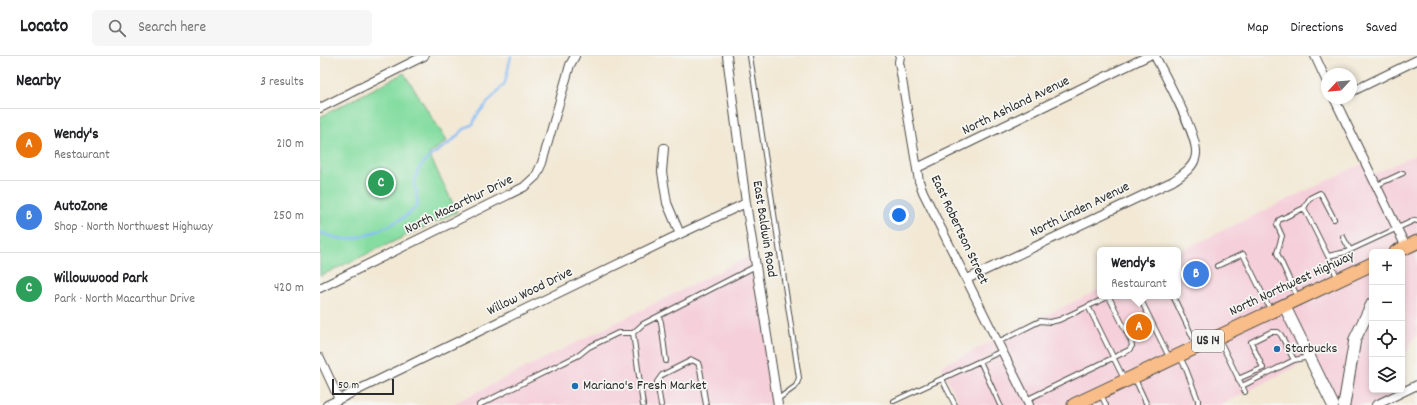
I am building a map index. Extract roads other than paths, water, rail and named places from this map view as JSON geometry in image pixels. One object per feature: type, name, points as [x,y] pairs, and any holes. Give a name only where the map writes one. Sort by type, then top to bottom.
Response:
[{"type":"main road","name":"North Northwest Highway","points":[[1077,404],[1369,265]]},
{"type":"street","points":[[320,108],[424,56]]},
{"type":"street","name":"North Macarthur Drive","points":[[320,288],[528,184],[536,176],[542,163],[570,65],[575,56]]},
{"type":"street","name":"East Baldwin Road","points":[[727,56],[746,203],[778,402]]},
{"type":"street","name":"East Robertson Street","points":[[900,56],[899,62],[919,181],[923,192],[1027,402]]},
{"type":"street","name":"North Ashland Avenue","points":[[918,168],[1148,56]]},
{"type":"street","name":"North Linden Avenue","points":[[967,279],[1173,181],[1191,166],[1196,155],[1195,141],[1155,56]]},
{"type":"street","points":[[1315,56],[1321,69]]},
{"type":"street","points":[[1357,89],[1417,60]]},
{"type":"street","points":[[1338,104],[1397,228],[1405,249]]},
{"type":"street","points":[[664,148],[662,172],[667,203],[680,234]]},
{"type":"street","name":"Willow Wood Drive","points":[[327,405],[746,203]]},
{"type":"street","points":[[1284,305],[1333,405]]},
{"type":"street","points":[[1344,405],[1355,339],[1369,310]]},
{"type":"street","points":[[320,358],[339,399]]},
{"type":"street","points":[[1376,405],[1417,385]]},
{"type":"lane","points":[[750,56],[799,378],[796,386],[778,402]]},
{"type":"lane","points":[[1377,185],[1403,173]]},
{"type":"lane","points":[[1298,298],[1276,253],[1282,236],[1277,225],[1279,220],[1304,208],[1310,198],[1320,193],[1334,219]]},
{"type":"lane","points":[[1304,208],[1328,256],[1338,280]]},
{"type":"lane","points":[[1328,256],[1350,250],[1415,220],[1417,221]]},
{"type":"lane","points":[[1343,237],[1350,250]]},
{"type":"lane","points":[[1217,266],[1243,254],[1271,311]]},
{"type":"lane","points":[[479,405],[579,355],[589,347],[618,334],[633,334],[643,324],[756,266]]},
{"type":"lane","points":[[998,342],[1040,321],[1050,322],[1059,320],[1103,299]]},
{"type":"lane","points":[[1027,402],[1129,350],[1132,346],[1131,341],[1111,299]]},
{"type":"lane","points":[[1141,299],[1175,357],[1186,369],[1198,400],[1198,405]]},
{"type":"lane","points":[[1174,299],[1197,347]]},
{"type":"lane","points":[[1088,306],[1114,358],[1147,405]]},
{"type":"lane","points":[[659,317],[666,361]]},
{"type":"lane","points":[[1238,379],[1263,368],[1251,342],[1271,332],[1278,332],[1284,340],[1294,360]]},
{"type":"lane","points":[[633,334],[643,405]]},
{"type":"lane","points":[[1218,337],[1245,392]]},
{"type":"lane","points":[[894,401],[1002,351]]},
{"type":"lane","points":[[1242,386],[1294,360],[1309,357]]},
{"type":"lane","points":[[661,405],[657,382],[662,375],[692,360],[698,363],[700,368],[706,405]]},
{"type":"lane","points":[[980,361],[1000,405]]},
{"type":"lane","points":[[942,379],[955,405]]},
{"type":"lane","points":[[1100,393],[1106,405]]},
{"type":"waterway","points":[[320,232],[342,239],[358,238],[397,221],[413,210],[418,205],[417,192],[414,185],[418,170],[427,159],[451,142],[463,130],[473,124],[477,115],[505,83],[511,56]]},
{"type":"place","name":"Willowwood Park","points":[[381,183]]},
{"type":"place","name":"AutoZone","points":[[1196,274]]},
{"type":"place","name":"Wendy's","points":[[1139,327]]},
{"type":"place","name":"Starbucks","points":[[1277,349]]},
{"type":"place","name":"Mariano's Fresh Market","points":[[575,386]]}]
